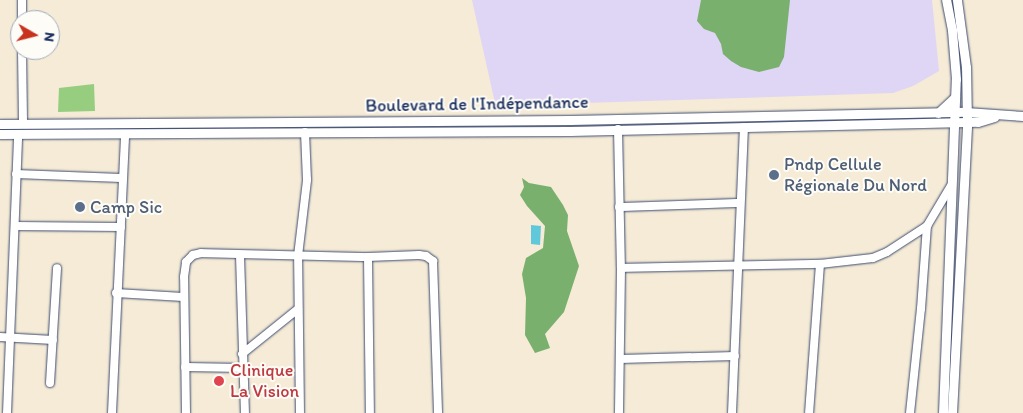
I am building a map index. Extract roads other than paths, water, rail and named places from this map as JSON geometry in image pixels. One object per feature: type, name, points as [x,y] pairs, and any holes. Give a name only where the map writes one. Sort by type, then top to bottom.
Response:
[{"type":"main road","points":[[942,413],[955,117],[954,53],[946,0]]},
{"type":"main road","points":[[952,413],[966,117],[966,67],[958,0]]},
{"type":"main road","points":[[938,113],[955,97]]},
{"type":"main road","name":"Boulevard de l'Indépendance","points":[[0,124],[570,120],[938,113],[955,117]]},
{"type":"main road","points":[[955,117],[966,117],[978,122],[997,116],[1023,116]]},
{"type":"main road","name":"Boulevard de l'Indépendance","points":[[0,134],[618,129],[955,117]]},
{"type":"street","points":[[22,60],[23,124]]},
{"type":"street","points":[[732,413],[744,126]]},
{"type":"street","points":[[618,129],[621,268],[619,413]]},
{"type":"street","points":[[300,413],[298,256],[307,180],[305,132]]},
{"type":"street","points":[[7,413],[18,134]]},
{"type":"street","points":[[112,413],[116,293],[125,134]]},
{"type":"street","points":[[16,174],[121,178]]},
{"type":"street","points":[[910,413],[922,309],[927,226],[952,183]]},
{"type":"street","points":[[619,207],[740,203]]},
{"type":"street","points":[[15,226],[121,227]]},
{"type":"street","points":[[621,268],[739,264],[820,264],[873,258],[927,226]]},
{"type":"street","points":[[186,413],[183,296],[186,262],[193,255],[201,253],[368,257],[426,256],[433,261],[438,413]]},
{"type":"street","points":[[240,255],[245,413]]},
{"type":"street","points":[[368,257],[370,413]]},
{"type":"street","points":[[809,413],[820,264]]},
{"type":"street","points":[[50,383],[57,268]]},
{"type":"street","points":[[116,293],[183,296]]},
{"type":"street","points":[[242,354],[298,309]]},
{"type":"street","points":[[0,337],[53,340]]},
{"type":"street","points":[[620,359],[735,356]]},
{"type":"street","points":[[185,367],[244,368]]},
{"type":"water","points":[[531,225],[541,226],[540,245],[531,244]]},
{"type":"place","name":"Pndp Cellule Régionale Du Nord","points":[[774,175]]},
{"type":"place","name":"Camp Sic","points":[[80,207]]},
{"type":"place","name":"Clinique La Vision","points":[[219,381]]}]
